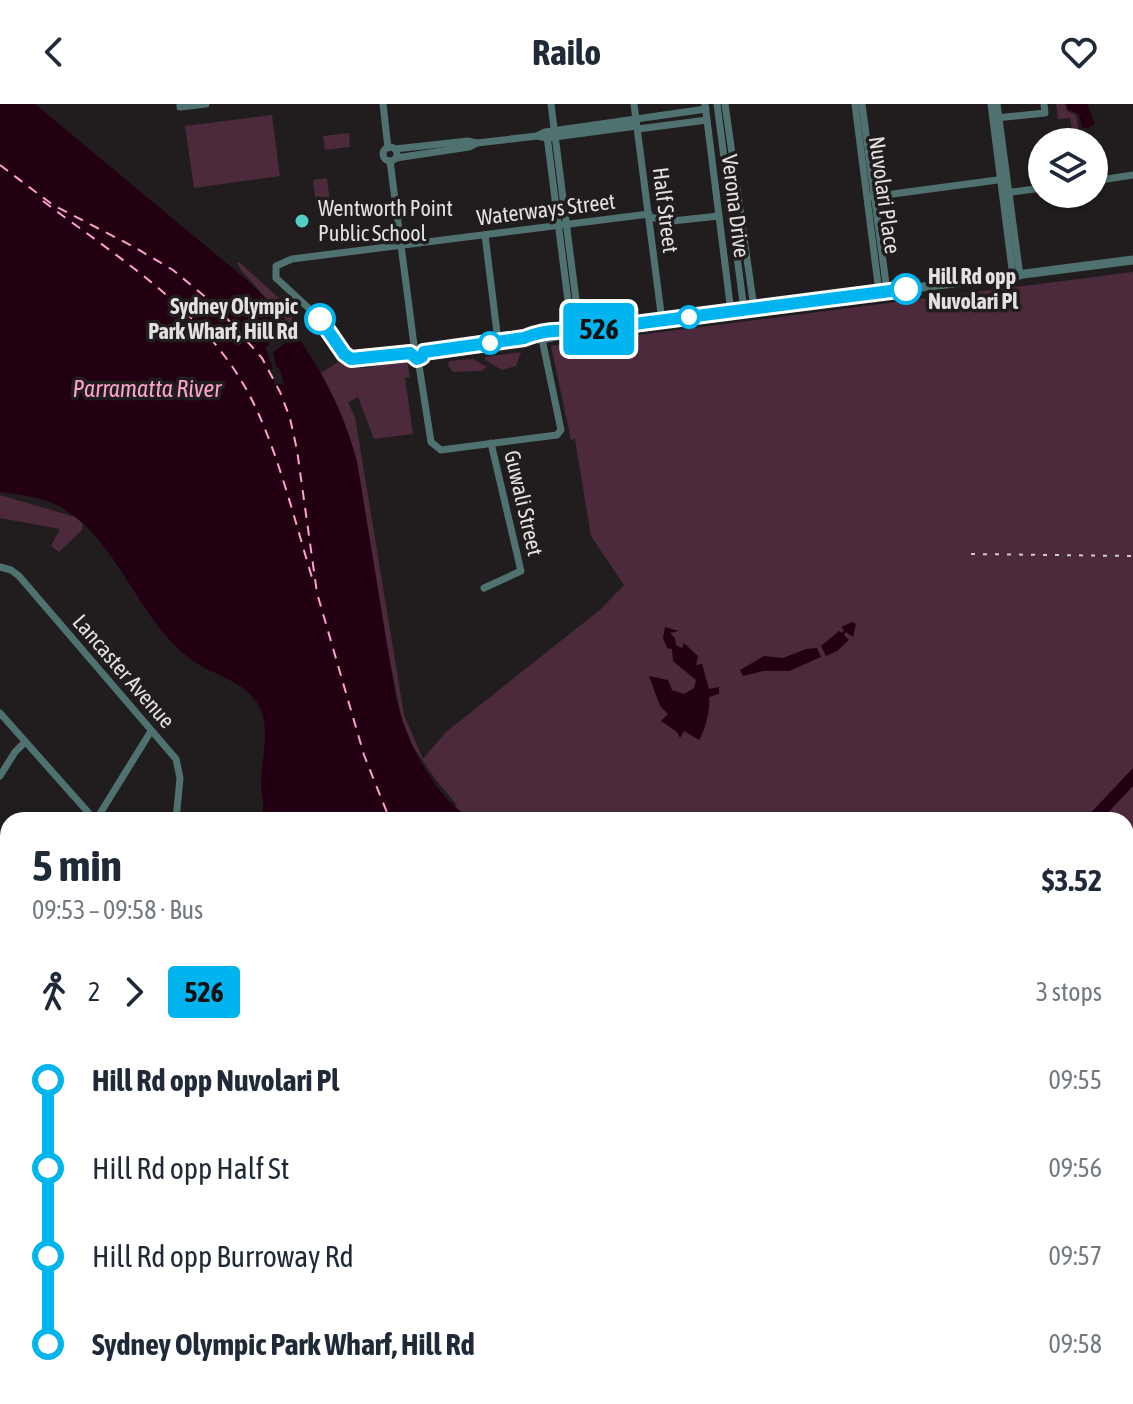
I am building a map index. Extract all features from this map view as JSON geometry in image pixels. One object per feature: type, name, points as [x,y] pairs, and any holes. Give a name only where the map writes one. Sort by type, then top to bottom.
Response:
[{"type":"street","points":[[180,104],[180,107],[206,104]]},
{"type":"street","points":[[383,104],[392,154],[400,245],[414,345],[410,353],[414,359],[561,330],[576,332]]},
{"type":"street","points":[[551,104],[550,134],[576,332]]},
{"type":"street","name":"Half Street","points":[[634,104],[662,321]]},
{"type":"street","name":"Nuvolari Place","points":[[855,104],[883,291]]},
{"type":"street","name":"Nuvolari Place","points":[[862,104],[870,196]]},
{"type":"street","points":[[994,104],[1016,276]]},
{"type":"street","points":[[996,118],[1045,113],[1044,104]]},
{"type":"street","points":[[637,125],[706,107]]},
{"type":"street","name":"Verona Drive","points":[[706,107],[731,312]]},
{"type":"street","name":"Verona Drive","points":[[721,108],[749,309]]},
{"type":"street","points":[[392,154],[468,141],[477,143],[707,120]]},
{"type":"street","points":[[1108,179],[1133,175]]},
{"type":"street","points":[[870,196],[1004,179]]},
{"type":"street","points":[[1006,193],[1028,190]]},
{"type":"street","name":"Waterways Street","points":[[410,353],[357,360],[348,358],[319,319],[278,280],[274,273],[277,265],[292,259],[562,224],[649,216],[672,221],[719,216]]},
{"type":"street","points":[[485,235],[498,341]]},
{"type":"street","points":[[524,338],[542,339],[576,332],[1133,260]]},
{"type":"street","points":[[414,345],[420,346],[433,447],[441,450],[557,435],[561,430],[542,339]]},
{"type":"street","name":"Guwali Street","points":[[484,588],[521,571],[491,443]]},
{"type":"street","name":"Lancaster Avenue","points":[[0,567],[19,576],[176,759],[179,769],[176,812]]},
{"type":"street","points":[[0,713],[88,812]]},
{"type":"street","points":[[100,812],[151,731]]},
{"type":"street","points":[[0,776],[25,742]]},
{"type":"shaded area","points":[[1056,104],[1065,104],[1067,111],[1076,115],[1078,128],[1072,128],[1070,118],[1058,119]]},
{"type":"shaded area","points":[[272,115],[280,176],[194,188],[185,126]]},
{"type":"shaded area","points":[[349,133],[350,147],[325,150],[323,136]]},
{"type":"shaded area","points":[[327,178],[330,203],[316,205],[313,180]]},
{"type":"shaded area","points":[[239,262],[282,301],[293,320],[301,324],[294,329],[241,270]]},
{"type":"shaded area","points":[[1133,272],[1133,812],[461,812],[407,738],[321,373],[340,361],[365,368],[407,360],[410,377],[405,378],[413,434],[374,439],[358,397],[348,402],[355,417],[404,715],[423,759],[446,732],[601,609],[624,585],[591,536],[575,439],[571,440],[551,346]]},
{"type":"shaded area","points":[[529,344],[530,347],[430,360],[430,357]]},
{"type":"shaded area","points":[[521,352],[516,366],[502,370],[485,360],[485,357]]},
{"type":"shaded area","points":[[473,359],[487,367],[481,371],[453,372],[448,365],[449,361]]},
{"type":"shaded area","points":[[0,495],[75,517],[83,523],[82,530],[59,552],[51,546],[60,529],[0,518]]},
{"type":"water","name":"Parramatta River","points":[[0,104],[35,104],[248,281],[285,320],[315,364],[339,410],[357,461],[401,716],[423,766],[443,795],[461,812],[262,812],[265,734],[263,715],[253,697],[189,658],[171,642],[100,541],[83,524],[49,502],[0,492]]},
{"type":"water","points":[[1067,104],[1087,104],[1095,124],[1082,128],[1079,114],[1067,109]]},
{"type":"water","points":[[852,622],[856,624],[853,637],[846,632],[844,635],[849,640],[826,656],[821,646],[839,631],[842,633],[844,630],[841,627]]},
{"type":"water","points":[[665,627],[679,631],[670,633],[676,645],[682,648],[684,643],[698,656],[696,665],[702,664],[709,689],[719,687],[719,694],[709,697],[707,719],[699,740],[684,731],[680,738],[677,732],[661,721],[668,714],[660,706],[649,676],[668,680],[672,690],[684,694],[694,688],[696,680],[673,661],[672,649],[667,648],[663,638]]},
{"type":"water","points":[[817,648],[821,657],[789,671],[763,671],[743,676],[740,670],[764,656],[783,658]]},
{"type":"water","points":[[1133,768],[1133,786],[1109,812],[1092,812]]},
{"type":"pier","points":[[293,330],[297,335],[273,352],[284,383],[275,385],[265,347],[281,333],[284,336]]},
{"type":"ferry route","points":[[0,165],[53,205],[173,270],[215,305],[262,358],[290,418],[317,593],[364,755],[387,812]]},
{"type":"ferry route","points":[[43,201],[154,284],[180,307],[226,358],[245,387],[266,432],[314,584]]},
{"type":"railway","points":[[971,554],[1133,556]]},
{"type":"bus line","name":"526","points":[[320,319],[344,354],[351,359],[410,353],[417,359],[424,352],[561,330],[572,332],[906,289]]},
{"type":"place","name":"Wentworth Point Public School","points":[[302,221]]},
{"type":"place","name":"Hill Rd opp Nuvolari Pl","points":[[906,289]]},
{"type":"place","name":"Sydney Olympic Park Wharf, Hill Rd","points":[[320,319]]}]
